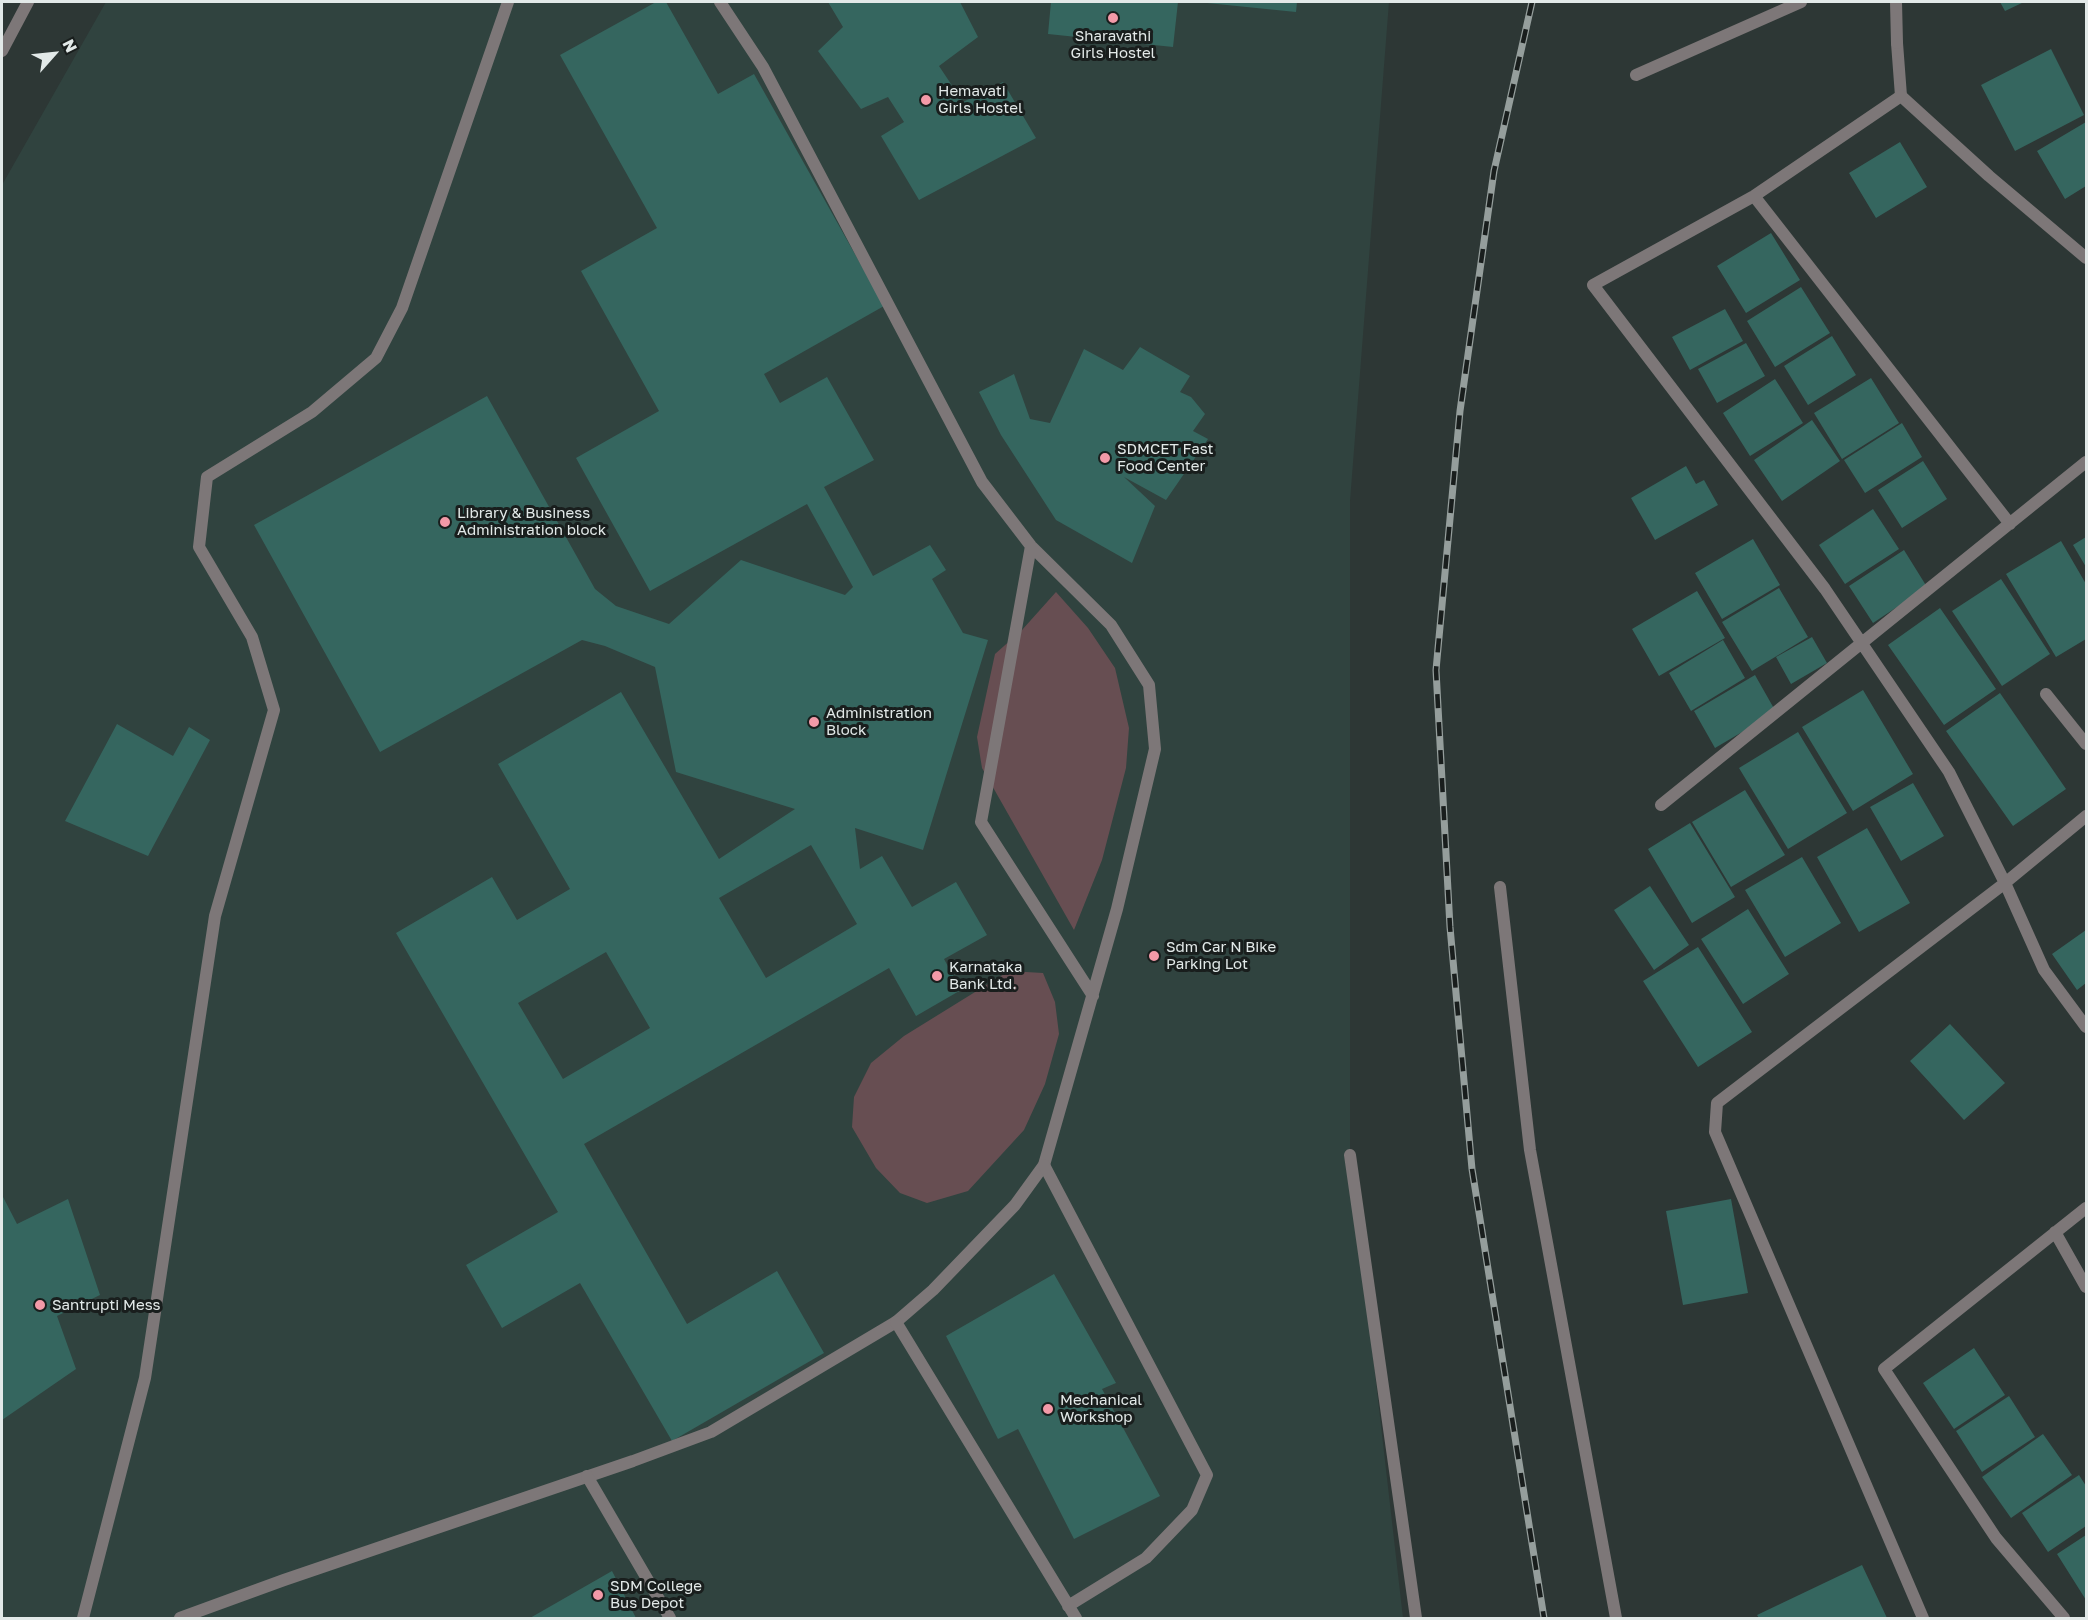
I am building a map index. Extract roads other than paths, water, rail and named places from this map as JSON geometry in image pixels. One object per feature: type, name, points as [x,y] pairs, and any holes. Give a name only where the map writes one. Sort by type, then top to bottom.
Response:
[{"type":"street","points":[[2,51],[28,2]]},
{"type":"street","points":[[83,1618],[145,1377],[215,916],[274,710],[252,637],[199,547],[207,477],[312,412],[376,358],[402,308],[508,2]]},
{"type":"street","points":[[180,1618],[711,1432],[896,1322],[933,1290],[1015,1205],[1044,1165],[1118,909],[1155,750],[1149,685],[1111,625],[1031,546],[982,482],[763,67],[720,2]]},
{"type":"street","points":[[1636,75],[1801,2]]},
{"type":"street","points":[[1896,2],[1900,96],[1989,176],[2086,258]]},
{"type":"street","points":[[1900,96],[1754,196],[1593,285],[1825,589],[1949,772],[2005,883],[2044,970],[2086,1028]]},
{"type":"street","points":[[1754,196],[2010,524]]},
{"type":"street","points":[[1660,805],[2086,462]]},
{"type":"street","points":[[1031,546],[981,822],[1092,996]]},
{"type":"street","points":[[2046,694],[2086,744]]},
{"type":"street","points":[[1923,1618],[1715,1132],[1717,1104],[2005,883],[2086,816]]},
{"type":"street","points":[[1500,887],[1530,1150],[1616,1618]]},
{"type":"street","points":[[1350,1155],[1416,1618]]},
{"type":"street","points":[[1044,1165],[1207,1475],[1192,1510],[1146,1558],[1068,1606]]},
{"type":"street","points":[[2064,1618],[1996,1538],[1884,1369],[2086,1208]]},
{"type":"street","points":[[2055,1233],[2086,1287]]},
{"type":"street","points":[[896,1322],[1076,1618]]},
{"type":"street","points":[[587,1476],[670,1618]]},
{"type":"railway","points":[[1532,2],[1494,171],[1460,411],[1436,670],[1450,927],[1472,1169],[1544,1618]]},
{"type":"place","name":"Sharavathi Girls Hostel","points":[[1113,18]]},
{"type":"place","name":"Hemavati Girls Hostel","points":[[926,100]]},
{"type":"place","name":"SDMCET Fast Food Center","points":[[1105,458]]},
{"type":"place","name":"Library & Business Administration block","points":[[445,522]]},
{"type":"place","name":"Administration Block","points":[[814,722]]},
{"type":"place","name":"Sdm Car N Bike Parking Lot","points":[[1154,956]]},
{"type":"place","name":"Karnataka Bank Ltd.","points":[[937,976]]},
{"type":"place","name":"Santrupti Mess","points":[[40,1305]]},
{"type":"place","name":"Mechanical Workshop","points":[[1048,1409]]},
{"type":"place","name":"SDM College Bus Depot","points":[[598,1595]]}]
